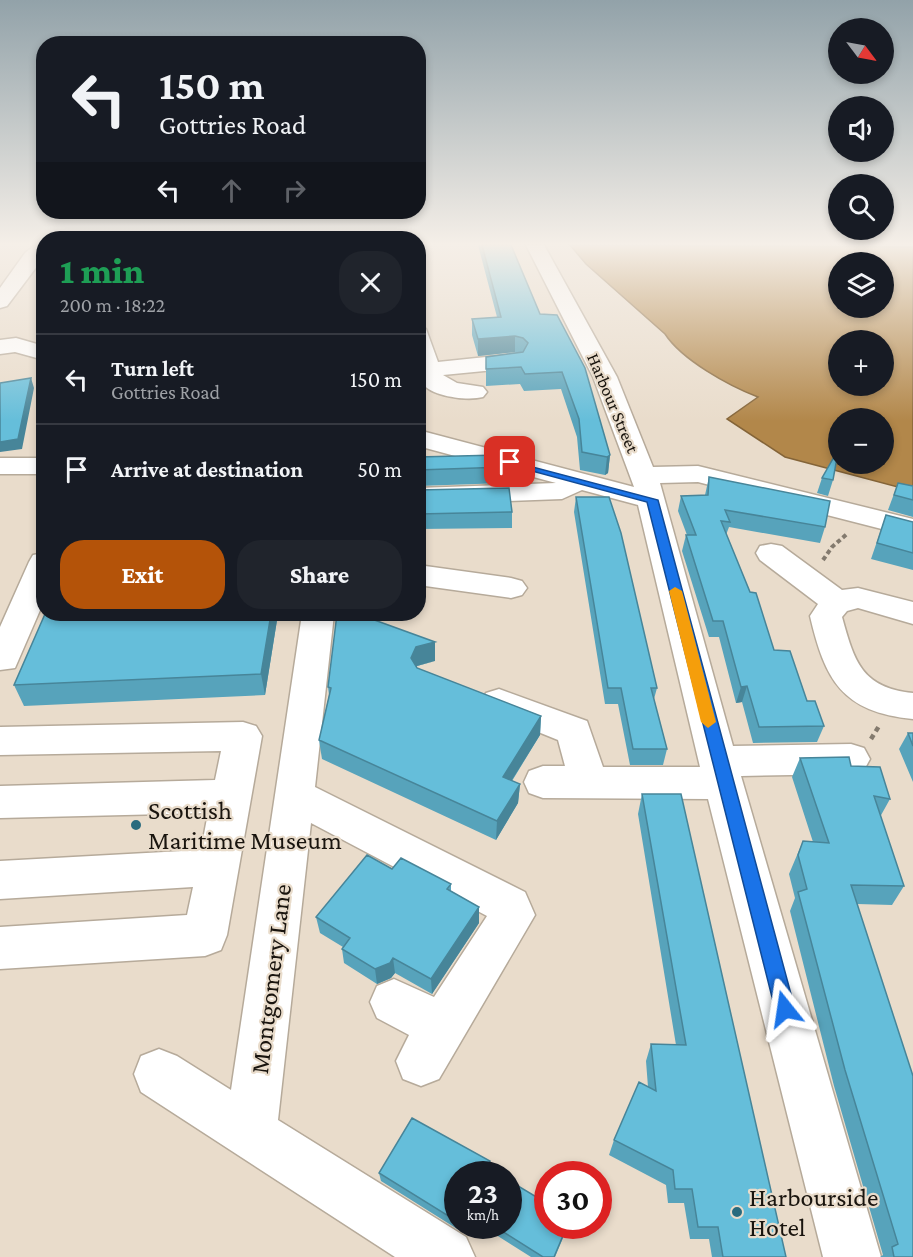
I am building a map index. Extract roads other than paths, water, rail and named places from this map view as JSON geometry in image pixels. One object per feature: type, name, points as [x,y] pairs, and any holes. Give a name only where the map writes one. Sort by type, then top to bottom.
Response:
[{"type":"street","name":"Harbour Street","points":[[566,304],[605,377],[648,488],[721,772],[852,1257]]},
{"type":"street","points":[[0,347],[16,345],[36,351]]},
{"type":"street","points":[[426,360],[437,385],[475,392]]},
{"type":"street","points":[[429,370],[514,361]]},
{"type":"street","points":[[426,440],[578,480],[648,488],[698,474],[913,528]]},
{"type":"street","points":[[0,466],[36,466]]},
{"type":"street","points":[[426,496],[562,491],[578,480]]},
{"type":"street","points":[[771,553],[823,592],[858,598],[913,613]]},
{"type":"street","points":[[426,576],[511,588]]},
{"type":"street","points":[[3,659],[36,581]]},
{"type":"street","points":[[823,592],[825,616],[839,662],[849,677],[869,693],[899,703]]},
{"type":"street","name":"Montgomery Lane","points":[[251,1131],[317,621]]},
{"type":"street","points":[[464,689],[574,731],[588,782]]},
{"type":"street","points":[[0,741],[243,736],[205,935],[0,948]]},
{"type":"street","points":[[543,782],[588,782],[852,759]]},
{"type":"street","points":[[294,795],[510,906],[513,915],[432,1043],[394,1002]]},
{"type":"street","points":[[0,802],[231,796]]},
{"type":"street","points":[[0,880],[218,867]]},
{"type":"street","points":[[159,1074],[446,1257]]},
{"type":"place","name":"Scottish Maritime Museum","points":[[136,825]]},
{"type":"place","name":"Harbourside Hotel","points":[[737,1212]]}]
